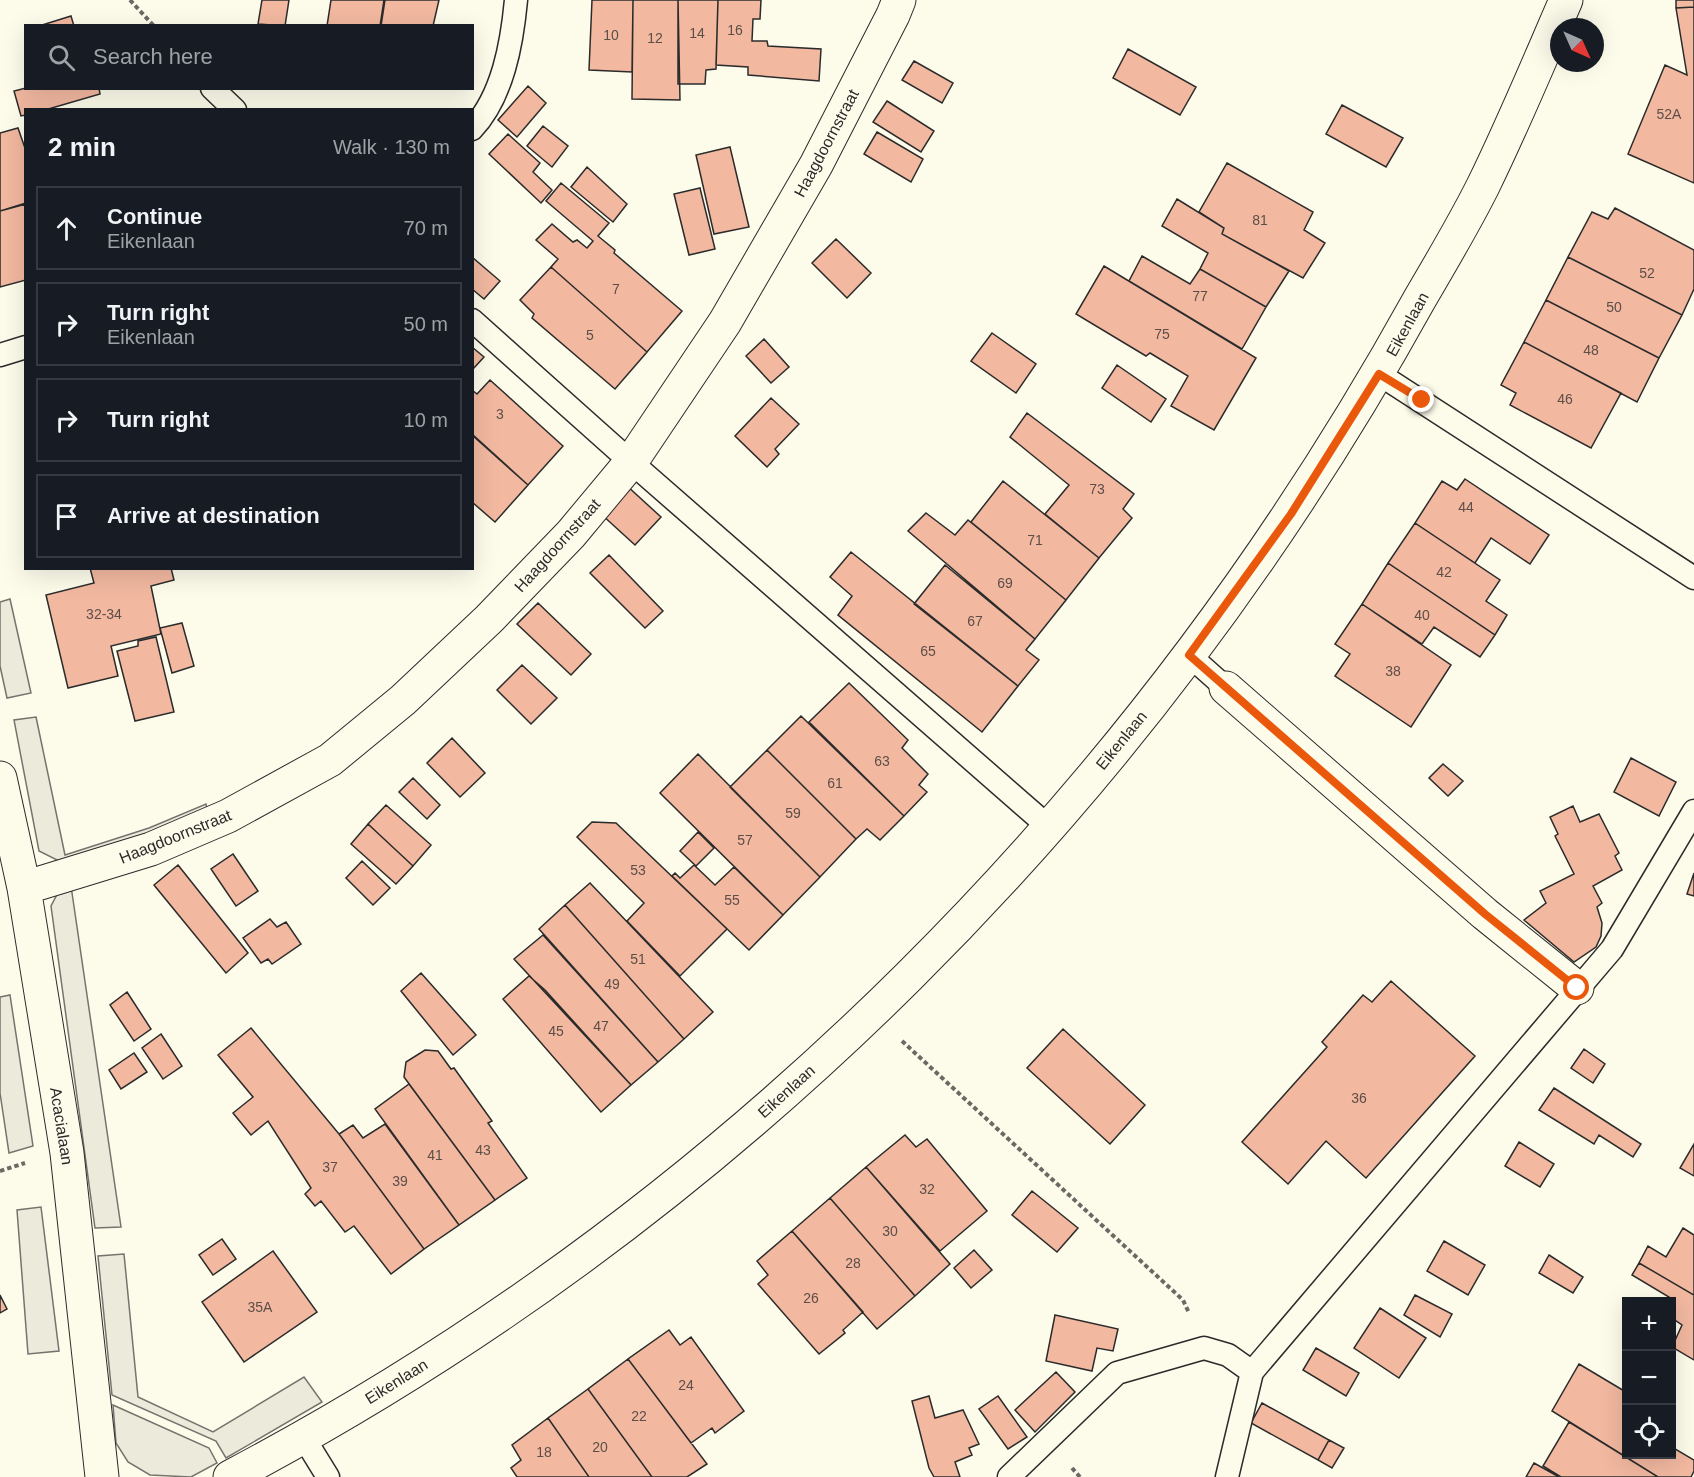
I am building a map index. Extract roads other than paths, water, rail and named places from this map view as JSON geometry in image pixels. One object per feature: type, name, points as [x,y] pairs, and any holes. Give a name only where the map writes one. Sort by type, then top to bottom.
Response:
[{"type":"street","name":"Haagdoornstraat","points":[[24,888],[151,849],[228,816],[330,760],[403,700],[489,619],[571,534],[631,462],[725,322],[816,165],[899,0]]},
{"type":"street","name":"Eikenlaan","points":[[231,1477],[304,1438],[499,1317],[705,1163],[874,1012],[959,928],[1050,828],[1189,655],[1291,514],[1379,374],[1482,188],[1566,0]]},
{"type":"street","points":[[1226,688],[1485,914],[1577,988]]},
{"type":"street","name":"Acacialaan","points":[[0,778],[24,888],[67,1153],[102,1477]]},
{"type":"lane","points":[[474,126],[492,96],[512,44],[516,0]]},
{"type":"lane","points":[[214,90],[233,108]]},
{"type":"lane","points":[[474,322],[1050,828]]},
{"type":"lane","points":[[0,355],[24,348]]},
{"type":"lane","points":[[1379,374],[1694,578]]},
{"type":"lane","points":[[1189,655],[1226,688]]},
{"type":"lane","points":[[1227,1477],[1252,1372],[1612,949],[1694,811]]},
{"type":"lane","points":[[1009,1477],[1117,1373],[1204,1348],[1228,1355],[1252,1372]]},
{"type":"lane","points":[[304,1438],[328,1477]]}]
